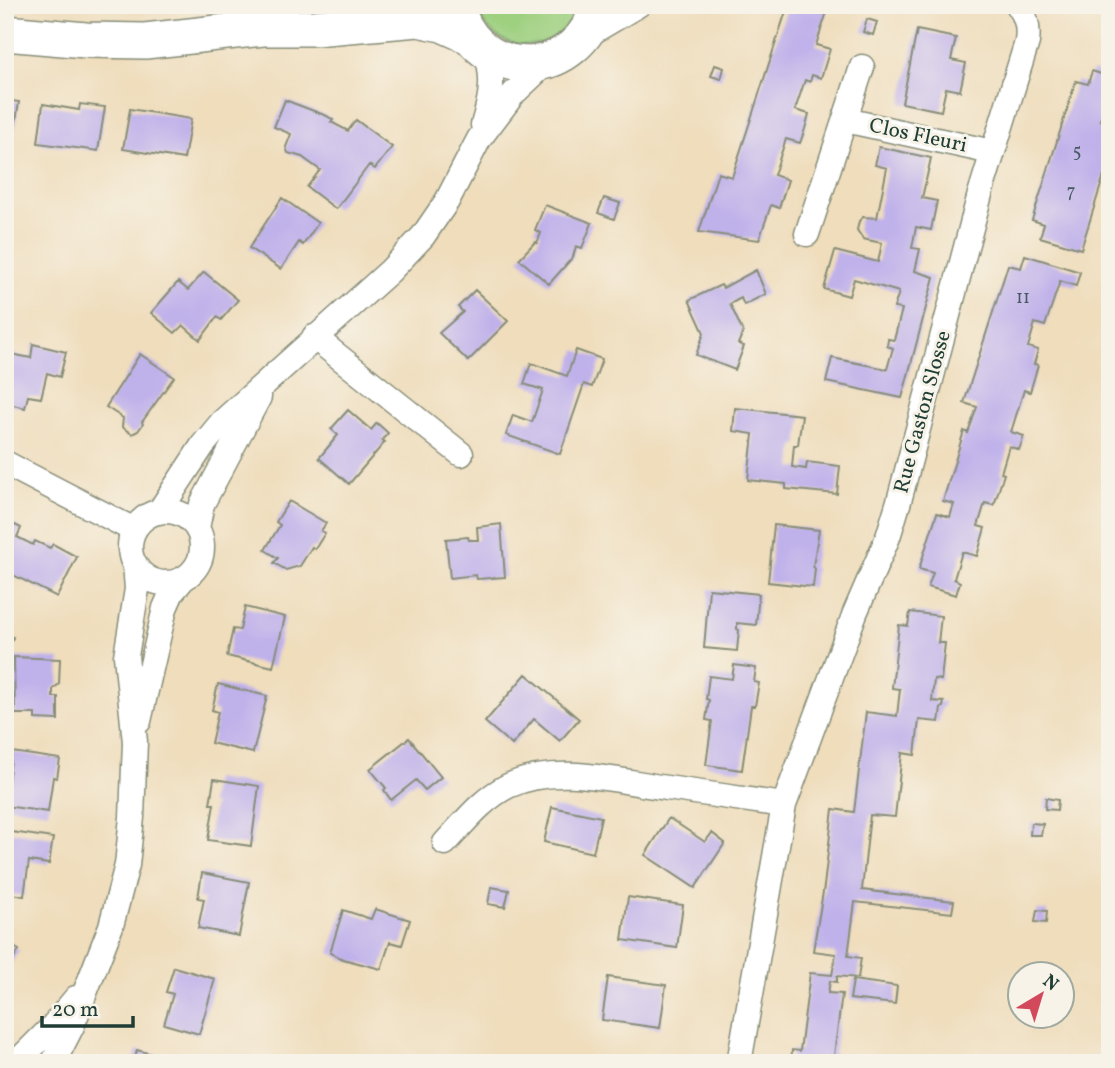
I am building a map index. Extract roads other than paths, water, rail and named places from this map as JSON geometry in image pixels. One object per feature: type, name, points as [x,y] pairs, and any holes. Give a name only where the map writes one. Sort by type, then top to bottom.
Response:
[{"type":"street","points":[[263,28],[326,5]]},
{"type":"street","points":[[584,37],[598,5]]},
{"type":"street","points":[[5,33],[86,40],[145,41],[263,28],[314,29],[418,19],[470,31],[516,64],[538,64],[568,52],[584,37],[638,5]]},
{"type":"street","name":"Rue Gaston Slosse","points":[[739,1063],[784,805],[855,613],[888,537],[992,152],[1027,42],[1029,31],[1023,7]]},
{"type":"street","points":[[470,31],[492,68],[492,89],[479,139]]},
{"type":"street","points":[[159,512],[212,433],[314,337],[390,271],[423,236],[446,201],[479,139],[513,93],[548,61]]},
{"type":"street","name":"Clos Fleuri","points":[[807,234],[862,67]]},
{"type":"street","name":"Clos Fleuri","points":[[845,120],[992,152]]},
{"type":"street","points":[[314,337],[461,454]]},
{"type":"street","points":[[197,528],[207,493],[247,416],[275,373]]},
{"type":"street","points":[[5,463],[134,530]]},
{"type":"street","points":[[53,1063],[66,1040],[118,902],[127,864],[135,742],[126,668],[137,589],[131,548],[134,530],[142,520],[159,512],[172,511],[184,515],[197,528],[202,540],[200,558],[194,570],[172,592],[165,608],[135,742]]},
{"type":"street","points":[[135,564],[143,574],[154,580],[166,582],[184,578]]},
{"type":"street","points":[[444,844],[475,810],[498,791],[522,781],[550,776],[584,777],[784,805]]},
{"type":"street","points":[[16,1063],[64,1014],[88,981]]}]
